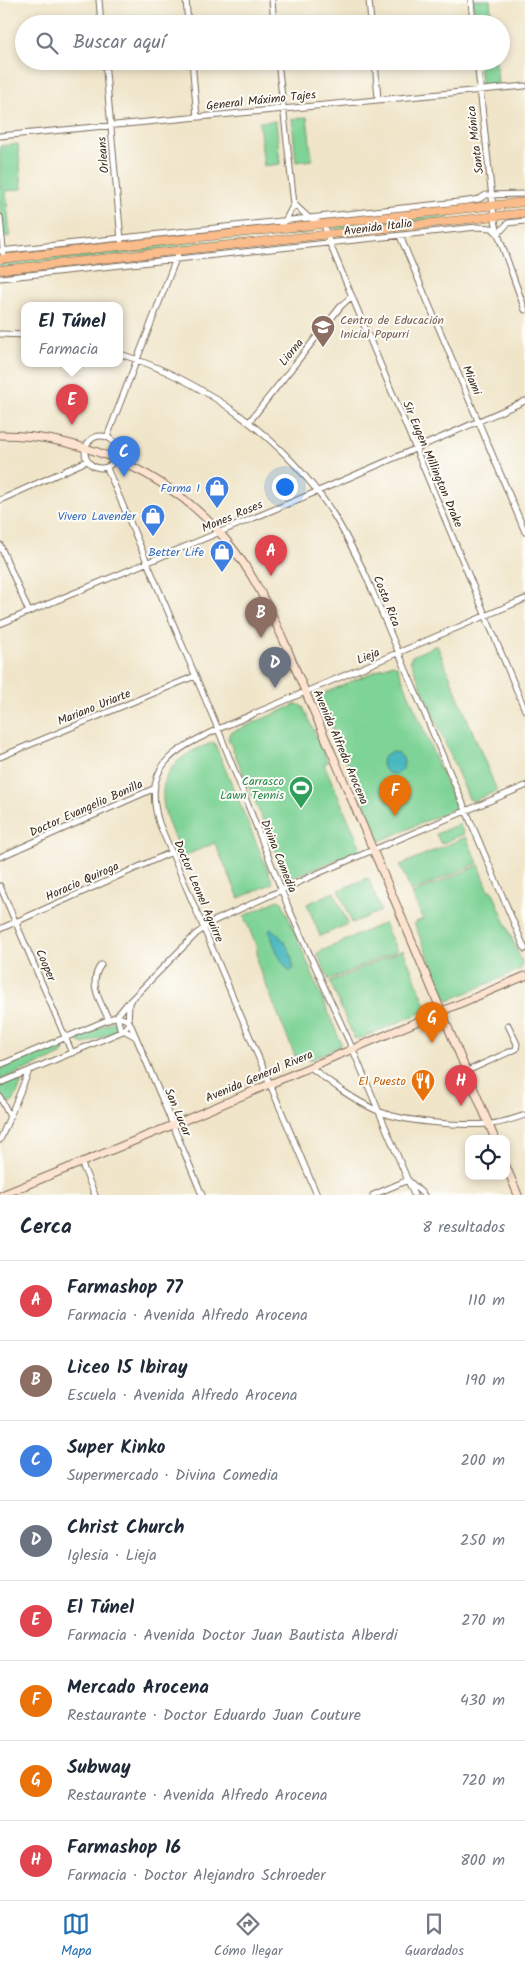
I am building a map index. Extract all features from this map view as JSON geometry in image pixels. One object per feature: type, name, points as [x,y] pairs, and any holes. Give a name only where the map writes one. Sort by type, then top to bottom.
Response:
[{"type":"main road","name":"Avenida Italia","points":[[2,255],[229,231],[277,230],[453,210],[525,204]]},
{"type":"main road","points":[[494,216],[502,210],[525,204]]},
{"type":"main road","points":[[454,220],[487,211],[493,206]]},
{"type":"main road","name":"Avenida Italia","points":[[0,270],[525,213]]},
{"type":"street","points":[[99,0],[100,15]]},
{"type":"street","points":[[186,0],[187,15]]},
{"type":"street","points":[[272,0],[273,15]]},
{"type":"street","points":[[369,0],[370,15]]},
{"type":"street","points":[[471,0],[472,15]]},
{"type":"street","name":"Orleans","points":[[106,70],[121,242]]},
{"type":"street","points":[[193,70],[196,117]]},
{"type":"street","points":[[277,230],[285,222],[294,204],[279,70]]},
{"type":"street","points":[[376,70],[378,99]]},
{"type":"street","name":"Santa Mónica","points":[[478,70],[494,216],[498,234],[525,310]]},
{"type":"street","name":"General Máximo Tajes","points":[[0,136],[525,86]]},
{"type":"street","name":"Avenida Italia","points":[[229,231],[311,218],[468,201],[492,195],[525,194]]},
{"type":"street","points":[[294,204],[311,218],[324,225]]},
{"type":"street","points":[[453,210],[454,220]]},
{"type":"street","name":"Avenida Italia","points":[[504,215],[525,220]]},
{"type":"street","points":[[0,217],[2,255]]},
{"type":"street","name":"Avenida Italia","points":[[0,278],[477,227],[492,228],[498,234],[508,223],[525,220]]},
{"type":"street","name":"Sir Eugen Millington Drake","points":[[324,225],[330,244],[525,710]]},
{"type":"street","name":"Miami","points":[[400,236],[525,532]]},
{"type":"street","points":[[225,246],[226,255]]},
{"type":"street","points":[[107,437],[179,251]]},
{"type":"street","name":"Liorna","points":[[248,422],[341,306],[352,296]]},
{"type":"street","points":[[0,334],[21,336]]},
{"type":"street","name":"Costa Rica","points":[[123,355],[138,359],[189,383],[248,422],[284,455],[316,492],[345,534],[366,576],[525,949]]},
{"type":"street","name":"Mones Roses","points":[[0,624],[316,492],[525,401]]},
{"type":"street","name":"Avenida Alfredo Arocena","points":[[0,435],[32,436],[85,448],[116,460],[168,487],[197,510],[238,554],[258,586],[306,692],[493,1135]]},
{"type":"street","points":[[107,437],[113,441],[117,448],[116,460],[107,468],[96,468],[87,461],[85,448],[94,438],[107,437]]},
{"type":"street","points":[[0,500],[87,461]]},
{"type":"street","name":"Divina Comedia","points":[[107,468],[218,729],[281,889],[353,1050],[414,1195]]},
{"type":"street","points":[[0,545],[29,612]]},
{"type":"street","name":"Lieja","points":[[218,729],[525,599]]},
{"type":"street","name":"Mariano Uriarte","points":[[0,757],[195,676]]},
{"type":"street","points":[[153,789],[168,759],[185,746],[218,729]]},
{"type":"street","points":[[0,1065],[117,1016],[204,928],[214,921],[281,889],[525,786]]},
{"type":"street","name":"Doctor Leonel Aguirre","points":[[153,789],[157,816],[318,1195]]},
{"type":"street","name":"Doctor Evangelio Bonilla","points":[[0,857],[153,789]]},
{"type":"street","name":"Horacio Quiroga","points":[[0,929],[172,852]]},
{"type":"street","name":"Cooper","points":[[0,886],[72,1053]]},
{"type":"street","points":[[102,965],[96,972],[95,986],[99,1000],[109,1020]]},
{"type":"street","name":"Avenida General Rivera","points":[[2,1195],[353,1050],[525,976]]},
{"type":"street","points":[[0,1083],[124,1031],[127,1028],[129,1003]]},
{"type":"street","points":[[117,1016],[128,1021]]},
{"type":"street","points":[[117,1016],[119,1025],[124,1031],[136,1037]]},
{"type":"street","name":"San Lucar","points":[[128,1021],[202,1195]]},
{"type":"street","points":[[467,1070],[516,1049],[517,1044],[508,1025]]},
{"type":"street","points":[[310,1067],[348,1095],[379,1111],[407,1118],[433,1122],[489,1124],[525,1115]]},
{"type":"street","points":[[0,1140],[28,1071]]},
{"type":"street","points":[[0,1097],[10,1117]]},
{"type":"street","points":[[81,1162],[95,1195]]},
{"type":"street","points":[[510,1176],[518,1195]]},
{"type":"street","points":[[373,1195],[408,1180],[424,1195]]},
{"type":"green space","points":[[473,0],[490,0],[491,15],[475,15]]},
{"type":"green space","points":[[480,70],[497,70],[498,84],[481,86]]},
{"type":"green space","points":[[307,117],[312,160],[296,162],[292,119]]},
{"type":"green space","points":[[276,121],[280,164],[264,166],[259,122]]},
{"type":"green space","points":[[18,144],[22,189],[6,191],[10,236],[0,237],[0,146]]},
{"type":"green space","points":[[449,214],[449,218],[337,230],[334,228],[335,226]]},
{"type":"green space","points":[[313,229],[312,233],[0,268],[0,262]]},
{"type":"green space","points":[[437,645],[497,791],[473,801],[469,799],[410,660],[412,656]]},
{"type":"green space","points":[[392,664],[397,666],[455,805],[454,809],[380,841],[320,699],[322,694]]},
{"type":"green space","name":"Carrasco Lawn Tennis","points":[[297,704],[303,707],[328,762],[324,764],[360,846],[358,851],[291,878],[287,877],[228,738],[230,733]]},
{"type":"green space","points":[[214,742],[273,883],[239,898],[215,843],[186,855],[184,860],[172,833],[164,805],[163,791],[166,778],[173,766],[189,753]]},
{"type":"green space","points":[[459,824],[464,834],[441,844],[436,834]]},
{"type":"green space","points":[[466,837],[478,863],[411,892],[400,865]]},
{"type":"green space","points":[[479,865],[489,891],[492,890],[522,963],[521,969],[450,1000],[446,998],[414,923],[423,919],[412,894]]},
{"type":"green space","points":[[368,878],[381,911],[352,923],[339,890]]},
{"type":"green space","points":[[334,892],[348,924],[320,936],[307,904]]},
{"type":"green space","points":[[278,900],[282,902],[341,1043],[339,1047],[310,1060],[308,1056],[297,1061],[258,965],[257,948],[244,916]]},
{"type":"green space","points":[[384,923],[397,951],[329,980],[317,953]]},
{"type":"green space","points":[[403,950],[427,1007],[425,1011],[359,1039],[354,1038],[330,982]]},
{"type":"green space","points":[[115,1021],[119,1030],[85,1044],[79,1042],[78,1037],[81,1034]]},
{"type":"green space","points":[[58,1044],[62,1045],[65,1049],[61,1055],[0,1080],[0,1069]]},
{"type":"green space","points":[[17,1078],[21,1079],[21,1085],[13,1102],[10,1103],[2,1096],[0,1086]]},
{"type":"water","points":[[393,752],[401,755],[404,763],[401,771],[393,774],[385,771],[382,763],[385,755]]},
{"type":"water","points":[[272,929],[281,938],[290,952],[293,969],[290,972],[275,947],[269,930]]},
{"type":"place","name":"Centro de Educación Inicial Popurri","points":[[323,348]]},
{"type":"place","name":"El Túnel","points":[[72,425]]},
{"type":"place","name":"Super Kinko","points":[[124,477]]},
{"type":"place","name":"Forma 1","points":[[217,509]]},
{"type":"place","name":"Vivero Lavender","points":[[153,537]]},
{"type":"place","name":"Better Life","points":[[222,573]]},
{"type":"place","name":"Farmashop 77","points":[[271,576]]},
{"type":"place","name":"Liceo 15 Ibiray","points":[[261,638]]},
{"type":"place","name":"Christ Church","points":[[275,688]]},
{"type":"place","name":"Carrasco Lawn Tennis","points":[[301,809]]},
{"type":"place","name":"Mercado Arocena","points":[[395,816]]},
{"type":"place","name":"Subway","points":[[432,1043]]},
{"type":"place","name":"El Puesto","points":[[423,1102]]},
{"type":"place","name":"Farmashop 16","points":[[461,1106]]}]
